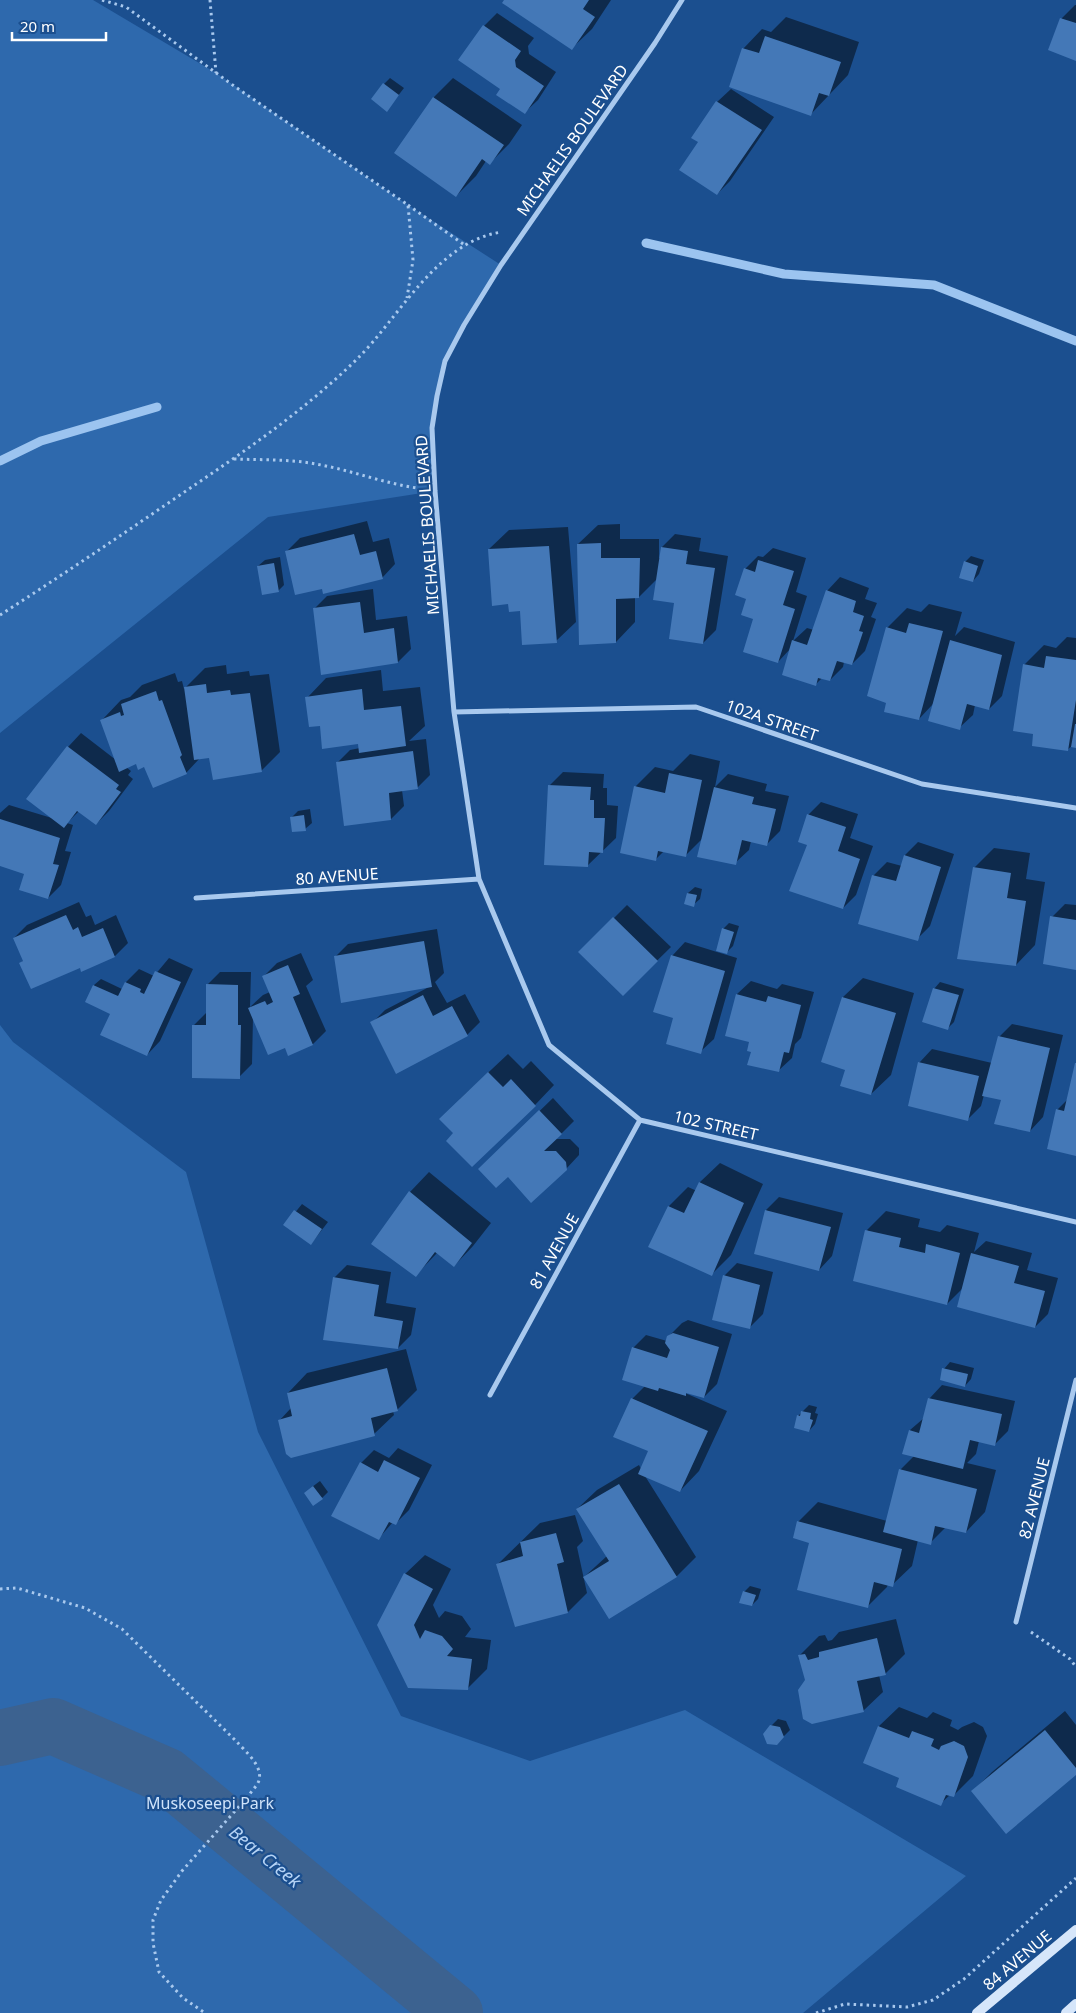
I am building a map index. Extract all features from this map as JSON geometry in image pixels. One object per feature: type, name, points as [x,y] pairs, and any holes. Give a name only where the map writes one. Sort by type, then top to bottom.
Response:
[{"type":"main road","name":"84 AVENUE","points":[[977,2013],[1076,1930]]},
{"type":"main road","points":[[1066,2013],[1076,2004]]},
{"type":"street","name":"MICHAELIS BOULEVARD","points":[[479,879],[454,712],[435,491],[432,428],[445,361],[464,325],[526,228],[655,43],[682,0]]},
{"type":"street","name":"102A STREET","points":[[454,712],[696,707],[922,784],[1076,808]]},
{"type":"street","name":"80 AVENUE","points":[[196,898],[479,879]]},
{"type":"street","name":"102 STREET","points":[[479,879],[550,1045],[640,1120],[1076,1222]]},
{"type":"street","name":"81 AVENUE","points":[[490,1395],[640,1120]]},
{"type":"street","name":"82 AVENUE","points":[[1016,1622],[1076,1380]]},
{"type":"path","points":[[102,0],[126,7],[216,73],[408,204],[466,246]]},
{"type":"path","points":[[210,0],[216,73]]},
{"type":"path","points":[[407,299],[413,260],[408,204]]},
{"type":"path","points":[[0,615],[72,569],[234,459],[302,409],[358,358],[434,269],[466,246],[489,234],[526,228]]},
{"type":"path","points":[[234,459],[314,464],[359,473],[391,484],[435,491]]},
{"type":"path","points":[[0,1589],[17,1588],[85,1608],[122,1629],[237,1742],[260,1771],[259,1781],[250,1794],[182,1871],[162,1900],[153,1920],[153,1943],[159,1972],[183,1998],[205,2013]]},
{"type":"path","points":[[1016,1622],[1070,1659],[1076,1667]]},
{"type":"path","points":[[816,2013],[845,2004],[907,2007],[933,2000],[964,1979],[1076,1878]]},
{"type":"green space","points":[[0,0],[93,0],[216,73],[408,205],[501,265],[445,361],[432,428],[435,491],[268,517],[0,733]]},
{"type":"green space","name":"Muskoseepi Park","points":[[0,1025],[13,1042],[186,1172],[258,1432],[401,1716],[530,1761],[685,1710],[966,1876],[803,2013],[0,2013]]},
{"type":"building","points":[[504,0],[589,0],[583,9],[595,17],[572,50],[502,3]]},
{"type":"building","points":[[1060,18],[1076,23],[1076,61],[1048,50]]},
{"type":"building","points":[[483,25],[521,51],[515,60],[516,67],[544,86],[525,114],[496,95],[500,89],[458,60]]},
{"type":"building","points":[[765,36],[841,62],[829,96],[819,93],[811,116],[729,87],[742,48],[759,53]]},
{"type":"building","points":[[383,83],[399,95],[387,112],[371,99]]},
{"type":"building","points":[[433,97],[504,145],[490,165],[482,159],[456,197],[394,153]]},
{"type":"building","points":[[716,101],[762,130],[717,195],[679,170],[698,142],[691,138]]},
{"type":"building","points":[[354,534],[360,555],[376,551],[383,579],[323,594],[322,589],[295,595],[285,551]]},
{"type":"building","points":[[601,543],[601,558],[640,558],[639,598],[616,599],[616,643],[579,645],[577,544]]},
{"type":"building","points":[[549,546],[557,643],[522,645],[520,611],[509,612],[508,604],[492,606],[488,549]]},
{"type":"building","points":[[661,547],[688,551],[686,564],[715,568],[703,644],[669,639],[674,603],[653,600]]},
{"type":"building","points":[[758,560],[794,571],[783,605],[795,609],[778,663],[743,652],[753,619],[741,615],[746,599],[735,595],[744,568],[755,572]]},
{"type":"building","points":[[964,561],[978,566],[973,582],[959,578]]},
{"type":"building","points":[[274,563],[279,592],[262,595],[257,566]]},
{"type":"building","points":[[826,590],[856,601],[853,612],[864,616],[859,631],[863,632],[852,665],[837,661],[830,681],[818,678],[816,686],[782,675],[792,640],[807,645]]},
{"type":"building","points":[[360,602],[364,633],[394,628],[398,663],[321,675],[313,608]]},
{"type":"building","points":[[909,623],[943,631],[919,720],[884,712],[886,703],[867,696],[886,627],[906,633]]},
{"type":"building","points":[[950,640],[1002,655],[989,710],[967,704],[960,730],[928,721]]},
{"type":"building","points":[[1046,656],[1076,660],[1076,700],[1068,751],[1032,746],[1033,734],[1013,731],[1023,664],[1044,668]]},
{"type":"building","points":[[206,684],[207,693],[230,690],[231,695],[250,693],[262,772],[213,780],[209,758],[194,760],[184,687]]},
{"type":"building","points":[[362,689],[364,710],[401,706],[406,746],[359,753],[358,744],[322,749],[320,726],[309,727],[305,697]]},
{"type":"building","points":[[156,691],[159,701],[162,700],[187,774],[153,788],[144,767],[138,770],[136,764],[119,772],[100,720],[120,712],[121,716],[124,715],[121,704]]},
{"type":"building","points":[[1076,724],[1076,748],[1071,747]]},
{"type":"building","points":[[67,746],[119,785],[116,789],[121,792],[96,825],[77,811],[64,828],[26,799]]},
{"type":"building","points":[[413,751],[418,789],[389,793],[391,820],[344,826],[336,762]]},
{"type":"building","points":[[669,773],[702,780],[686,857],[658,851],[656,861],[620,853],[634,786],[665,793]]},
{"type":"building","points":[[548,785],[591,787],[590,800],[594,800],[594,818],[605,818],[603,853],[589,852],[588,867],[544,865]]},
{"type":"building","points":[[714,787],[754,797],[752,804],[776,809],[767,846],[742,840],[736,865],[697,857]]},
{"type":"building","points":[[807,814],[846,827],[838,851],[860,859],[843,909],[789,891],[807,845],[798,842]]},
{"type":"building","points":[[304,815],[306,831],[292,832],[290,817]]},
{"type":"building","points":[[0,819],[60,838],[53,864],[59,865],[48,899],[19,890],[24,874],[0,866]]},
{"type":"building","points":[[904,855],[941,867],[918,941],[858,924],[872,875],[896,881]]},
{"type":"building","points":[[973,867],[1011,873],[1007,898],[1026,901],[1016,966],[957,959]]},
{"type":"building","points":[[687,893],[697,895],[694,907],[684,904]]},
{"type":"building","points":[[66,915],[73,930],[78,927],[82,937],[103,928],[115,957],[81,972],[80,968],[31,989],[19,963],[23,961],[13,938]]},
{"type":"building","points":[[1050,916],[1076,920],[1076,970],[1043,964]]},
{"type":"building","points":[[613,917],[658,961],[623,996],[578,952]]},
{"type":"building","points":[[722,928],[734,932],[727,954],[716,951]]},
{"type":"building","points":[[424,941],[432,987],[341,1003],[334,956]]},
{"type":"building","points":[[671,955],[725,971],[701,1054],[666,1044],[673,1018],[653,1012]]},
{"type":"building","points":[[288,965],[300,994],[293,997],[313,1045],[288,1056],[285,1048],[268,1055],[248,1008],[265,1001],[267,1005],[273,1002],[262,976]]},
{"type":"building","points":[[155,971],[181,982],[147,1056],[100,1035],[110,1014],[85,1002],[93,985],[118,996],[125,982],[141,989],[140,992],[144,994]]},
{"type":"building","points":[[206,984],[238,985],[238,1025],[241,1025],[240,1079],[192,1078],[192,1025],[206,1025]]},
{"type":"building","points":[[933,988],[959,995],[948,1030],[922,1022]]},
{"type":"building","points":[[736,994],[766,1002],[768,996],[801,1005],[789,1053],[784,1052],[779,1072],[747,1065],[751,1052],[747,1051],[749,1042],[725,1036]]},
{"type":"building","points":[[423,995],[433,1016],[452,1006],[468,1036],[396,1074],[370,1022]]},
{"type":"building","points":[[842,997],[896,1013],[871,1095],[840,1086],[845,1070],[821,1062]]},
{"type":"building","points":[[998,1036],[1050,1048],[1030,1132],[994,1124],[1001,1100],[982,1096]]},
{"type":"building","points":[[918,1062],[979,1076],[968,1121],[908,1106]]},
{"type":"building","points":[[1075,1063],[1076,1156],[1047,1149],[1056,1109],[1064,1111]]},
{"type":"building","points":[[488,1072],[503,1087],[511,1079],[536,1106],[472,1167],[446,1141],[453,1133],[439,1119]]},
{"type":"building","points":[[539,1110],[562,1134],[544,1151],[556,1151],[566,1162],[567,1170],[531,1203],[508,1177],[496,1188],[478,1169]]},
{"type":"building","points":[[699,1182],[744,1203],[712,1276],[648,1247],[668,1206],[684,1213]]},
{"type":"building","points":[[409,1191],[472,1243],[454,1267],[435,1252],[416,1277],[371,1244]]},
{"type":"building","points":[[294,1210],[322,1229],[311,1245],[283,1225]]},
{"type":"building","points":[[765,1210],[831,1227],[819,1271],[754,1254]]},
{"type":"building","points":[[865,1230],[901,1238],[899,1247],[925,1253],[926,1244],[960,1253],[947,1305],[853,1281]]},
{"type":"building","points":[[971,1253],[1019,1266],[1014,1283],[1045,1291],[1035,1328],[957,1307]]},
{"type":"building","points":[[723,1275],[760,1285],[750,1329],[712,1320]]},
{"type":"building","points":[[333,1277],[379,1285],[374,1316],[403,1321],[398,1349],[323,1340]]},
{"type":"building","points":[[673,1333],[719,1347],[704,1398],[686,1393],[686,1396],[659,1388],[658,1391],[622,1380],[632,1347],[667,1358],[670,1350],[665,1343],[667,1336]]},
{"type":"building","points":[[387,1368],[398,1411],[371,1418],[375,1436],[291,1458],[286,1454],[278,1420],[292,1416],[287,1393]]},
{"type":"building","points":[[942,1368],[968,1374],[965,1387],[940,1380]]},
{"type":"building","points":[[631,1398],[708,1431],[680,1492],[638,1474],[648,1451],[613,1437]]},
{"type":"building","points":[[928,1398],[1002,1414],[995,1446],[970,1440],[963,1469],[902,1454],[909,1430],[919,1433]]},
{"type":"building","points":[[801,1411],[811,1413],[810,1419],[813,1420],[809,1432],[794,1428],[797,1415],[800,1416]]},
{"type":"building","points":[[384,1460],[420,1478],[396,1525],[389,1522],[379,1540],[331,1516],[360,1462],[378,1472]]},
{"type":"building","points":[[899,1469],[977,1489],[966,1533],[935,1526],[931,1545],[883,1532]]},
{"type":"building","points":[[619,1484],[677,1577],[609,1619],[583,1577],[609,1561],[576,1509]]},
{"type":"building","points":[[313,1486],[323,1499],[313,1506],[304,1493]]},
{"type":"building","points":[[797,1521],[902,1549],[893,1587],[874,1582],[868,1608],[797,1590],[809,1543],[793,1538]]},
{"type":"building","points":[[556,1533],[564,1562],[557,1564],[568,1613],[515,1627],[496,1564],[523,1556],[520,1542]]},
{"type":"building","points":[[404,1573],[433,1589],[414,1625],[420,1639],[425,1630],[442,1636],[453,1649],[447,1656],[472,1659],[468,1690],[408,1688],[377,1625]]},
{"type":"building","points":[[743,1591],[756,1595],[752,1606],[739,1603]]},
{"type":"building","points":[[877,1638],[886,1675],[857,1681],[864,1712],[812,1724],[803,1719],[798,1690],[805,1680],[798,1655],[805,1654],[808,1660],[819,1657],[819,1652]]},
{"type":"building","points":[[770,1725],[780,1727],[784,1737],[777,1745],[767,1744],[763,1734]]},
{"type":"building","points":[[878,1726],[909,1738],[912,1731],[934,1739],[931,1746],[939,1750],[941,1746],[954,1741],[964,1746],[968,1757],[954,1797],[946,1795],[941,1806],[896,1787],[899,1778],[863,1763]]},
{"type":"building","points":[[1045,1730],[1076,1768],[1076,1775],[1006,1834],[971,1791]]},
{"type":"waterway","points":[[646,243],[784,274],[934,285],[1076,341]]},
{"type":"waterway","points":[[0,461],[41,441],[157,407]]},
{"type":"waterway","name":"Bear Creek","points":[[0,1738],[53,1726],[167,1776],[455,2013]]}]
